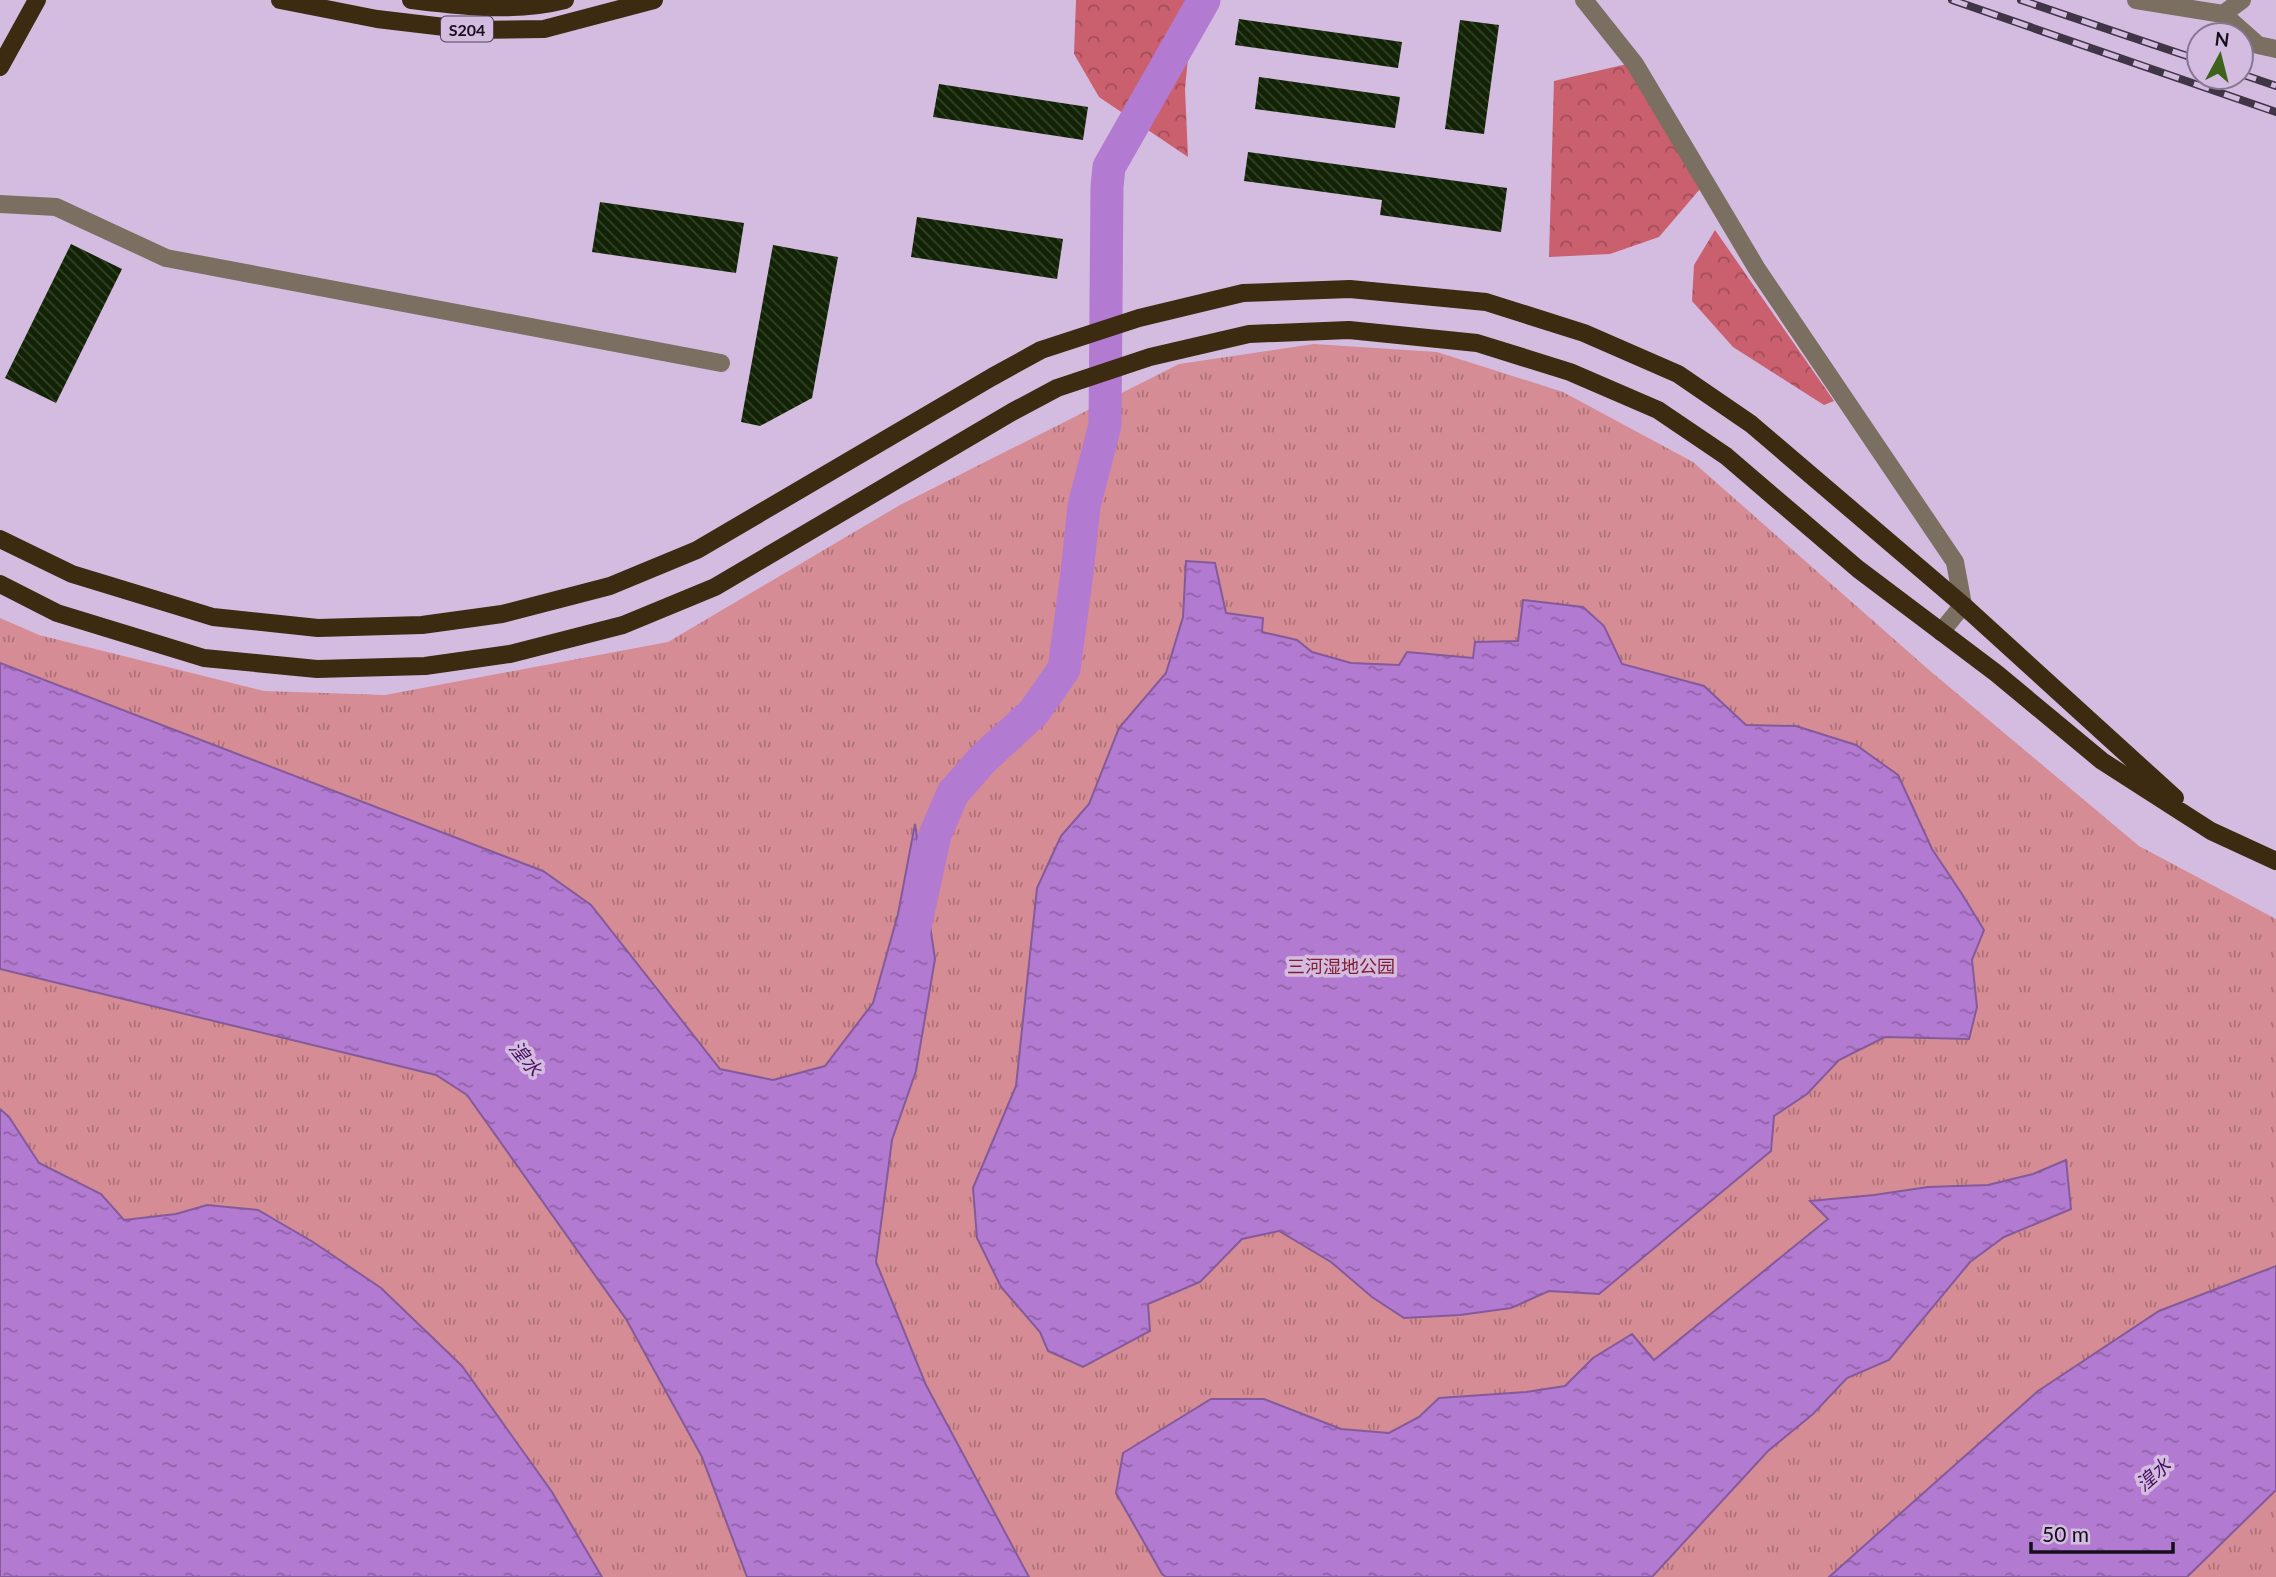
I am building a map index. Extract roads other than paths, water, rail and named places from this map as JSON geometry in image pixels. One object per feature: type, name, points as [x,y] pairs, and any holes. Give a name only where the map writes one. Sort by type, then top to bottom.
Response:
[{"type":"main road","points":[[0,67],[37,0]]},
{"type":"main road","name":"S204","points":[[280,0],[377,19],[470,30],[544,29],[654,0]]},
{"type":"main road","name":"S204","points":[[411,0],[485,7],[540,6],[565,0]]},
{"type":"main road","points":[[0,538],[72,574],[213,617],[318,628],[422,625],[502,614],[610,586],[697,550],[980,383],[1041,350],[1139,318],[1243,293],[1350,289],[1486,302],[1584,334],[1678,374],[1751,424],[1963,605],[2211,831]]},
{"type":"main road","points":[[0,584],[57,612],[204,658],[317,669],[425,666],[510,654],[623,625],[715,587],[1057,388],[1150,357],[1249,334],[1349,330],[1478,342],[1570,372],[1658,410],[1726,456],[1858,569],[1996,673],[2102,761],[2211,831],[2276,861]]},
{"type":"street","points":[[1584,0],[1635,64],[1757,268],[1955,562],[1963,605],[1941,632]]},
{"type":"street","points":[[2136,0],[2224,14],[2258,45],[2276,49]]},
{"type":"street","points":[[2224,14],[2242,0]]},
{"type":"street","points":[[0,204],[56,207],[166,258],[721,363]]},
{"type":"water","points":[[1186,561],[1215,563],[1226,613],[1263,618],[1262,632],[1297,640],[1312,652],[1351,663],[1399,665],[1407,652],[1473,658],[1475,642],[1518,641],[1523,600],[1583,607],[1604,626],[1622,664],[1704,686],[1746,725],[1796,726],[1856,745],[1898,775],[1932,849],[1984,930],[1972,960],[1977,1007],[1969,1039],[1885,1037],[1839,1060],[1807,1094],[1774,1116],[1771,1151],[1599,1294],[1549,1291],[1511,1308],[1460,1315],[1404,1318],[1372,1297],[1331,1262],[1279,1231],[1242,1239],[1200,1282],[1148,1304],[1150,1331],[1083,1367],[1048,1351],[1040,1332],[1001,1287],[977,1238],[973,1188],[1016,1086],[1037,888],[1061,836],[1089,804],[1119,728],[1166,673],[1183,617]]},
{"type":"water","name":"湟水","points":[[0,663],[543,871],[591,905],[720,1069],[773,1080],[825,1066],[873,1003],[898,914],[915,824],[935,959],[916,1071],[892,1140],[876,1262],[926,1385],[1029,1577],[747,1577],[702,1457],[626,1319],[467,1095],[436,1075],[0,969]]},
{"type":"water","points":[[0,1109],[9,1117],[39,1163],[101,1194],[124,1220],[176,1214],[207,1205],[258,1210],[313,1242],[381,1288],[462,1366],[552,1492],[602,1577],[0,1577]]},
{"type":"water","points":[[2066,1160],[2071,1209],[2004,1237],[1970,1262],[1889,1360],[1847,1378],[1813,1414],[1768,1451],[1652,1577],[1166,1577],[1116,1493],[1123,1453],[1211,1399],[1264,1399],[1341,1429],[1389,1433],[1419,1417],[1439,1398],[1526,1392],[1565,1386],[1593,1358],[1632,1334],[1654,1360],[1828,1219],[1810,1201],[1928,1187],[1988,1185],[2033,1174]]},
{"type":"water","name":"湟水","points":[[2276,1266],[2276,1490],[2187,1577],[1829,1577],[2038,1391],[2159,1311]]},
{"type":"waterway","points":[[914,931],[935,835],[953,793],[983,759],[1034,712],[1064,669],[1084,506],[1105,425],[1109,167],[1204,0]]},
{"type":"railway","points":[[1952,0],[2276,112]]},
{"type":"railway","points":[[2021,0],[2185,55]]},
{"type":"railway","points":[[2255,79],[2276,86]]},
{"type":"park label","name":"三河湿地公园","points":[[1341,966]]}]
